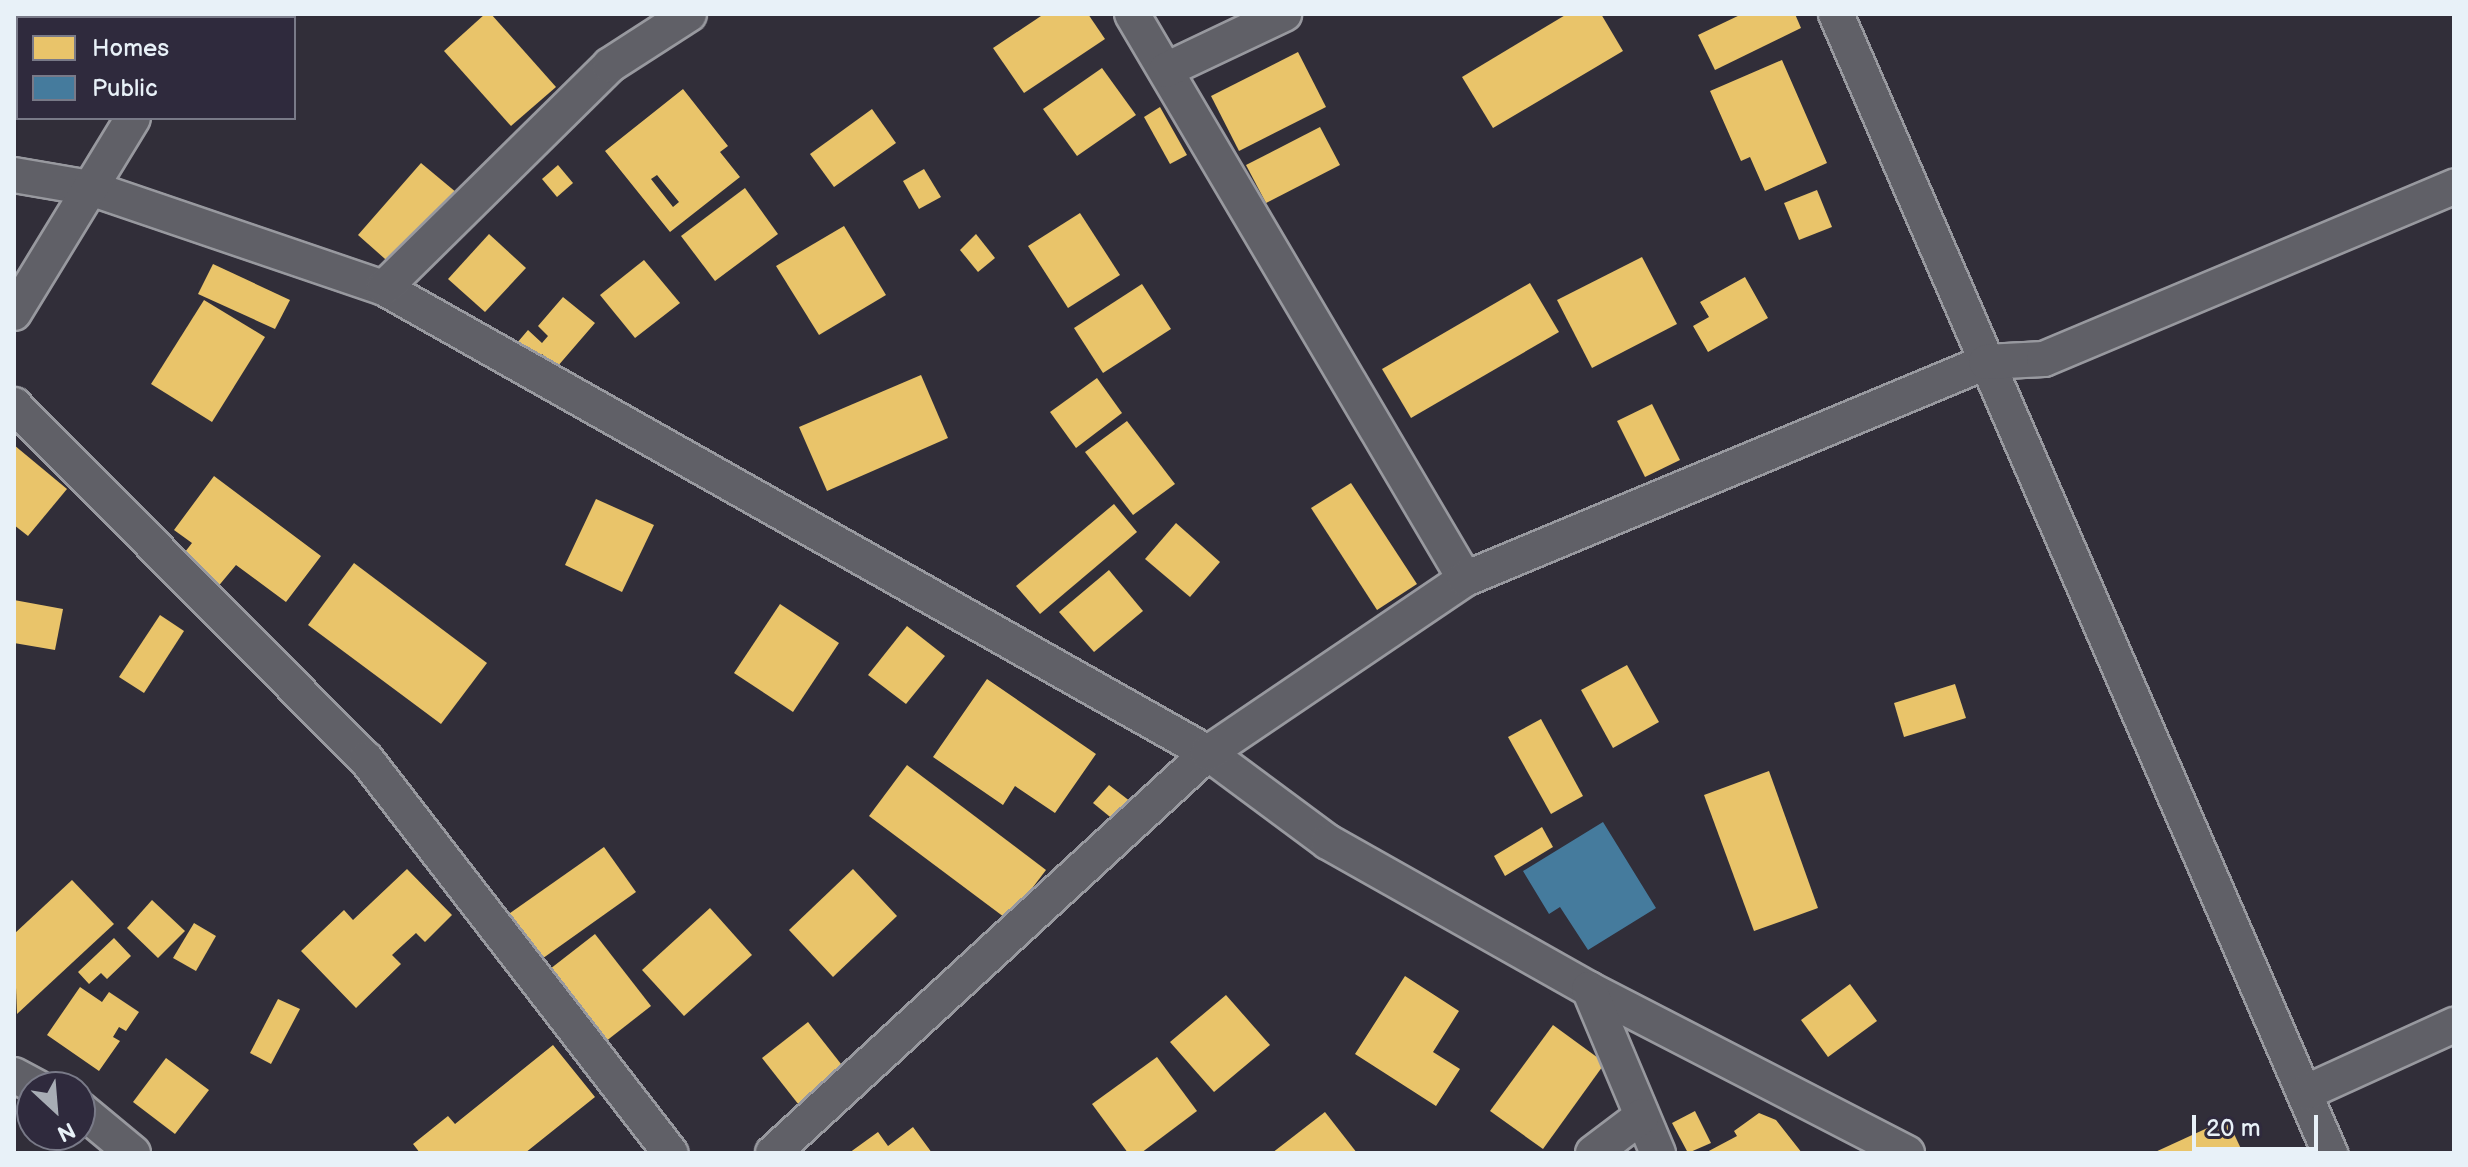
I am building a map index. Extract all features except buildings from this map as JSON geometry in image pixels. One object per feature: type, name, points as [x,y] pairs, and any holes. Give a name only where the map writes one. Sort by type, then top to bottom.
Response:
[{"type":"street","points":[[384,288],[610,65],[689,14]]},
{"type":"street","points":[[1132,14],[1465,579]]},
{"type":"street","points":[[1166,70],[1284,14]]},
{"type":"street","points":[[1836,14],[2307,1092],[2330,1153]]},
{"type":"street","points":[[14,313],[132,120]]},
{"type":"street","points":[[14,175],[90,188],[384,288],[1208,753],[1328,842],[1589,989],[1907,1153]]},
{"type":"street","points":[[773,1153],[1208,753],[1465,579],[1986,362],[2044,359],[2454,187]]},
{"type":"street","points":[[14,405],[366,759],[671,1153]]},
{"type":"street","points":[[1589,989],[1658,1153]]},
{"type":"street","points":[[2307,1092],[2454,1025]]},
{"type":"street","points":[[1593,1153],[1642,1116]]},
{"type":"street","points":[[96,1122],[133,1153]]}]
